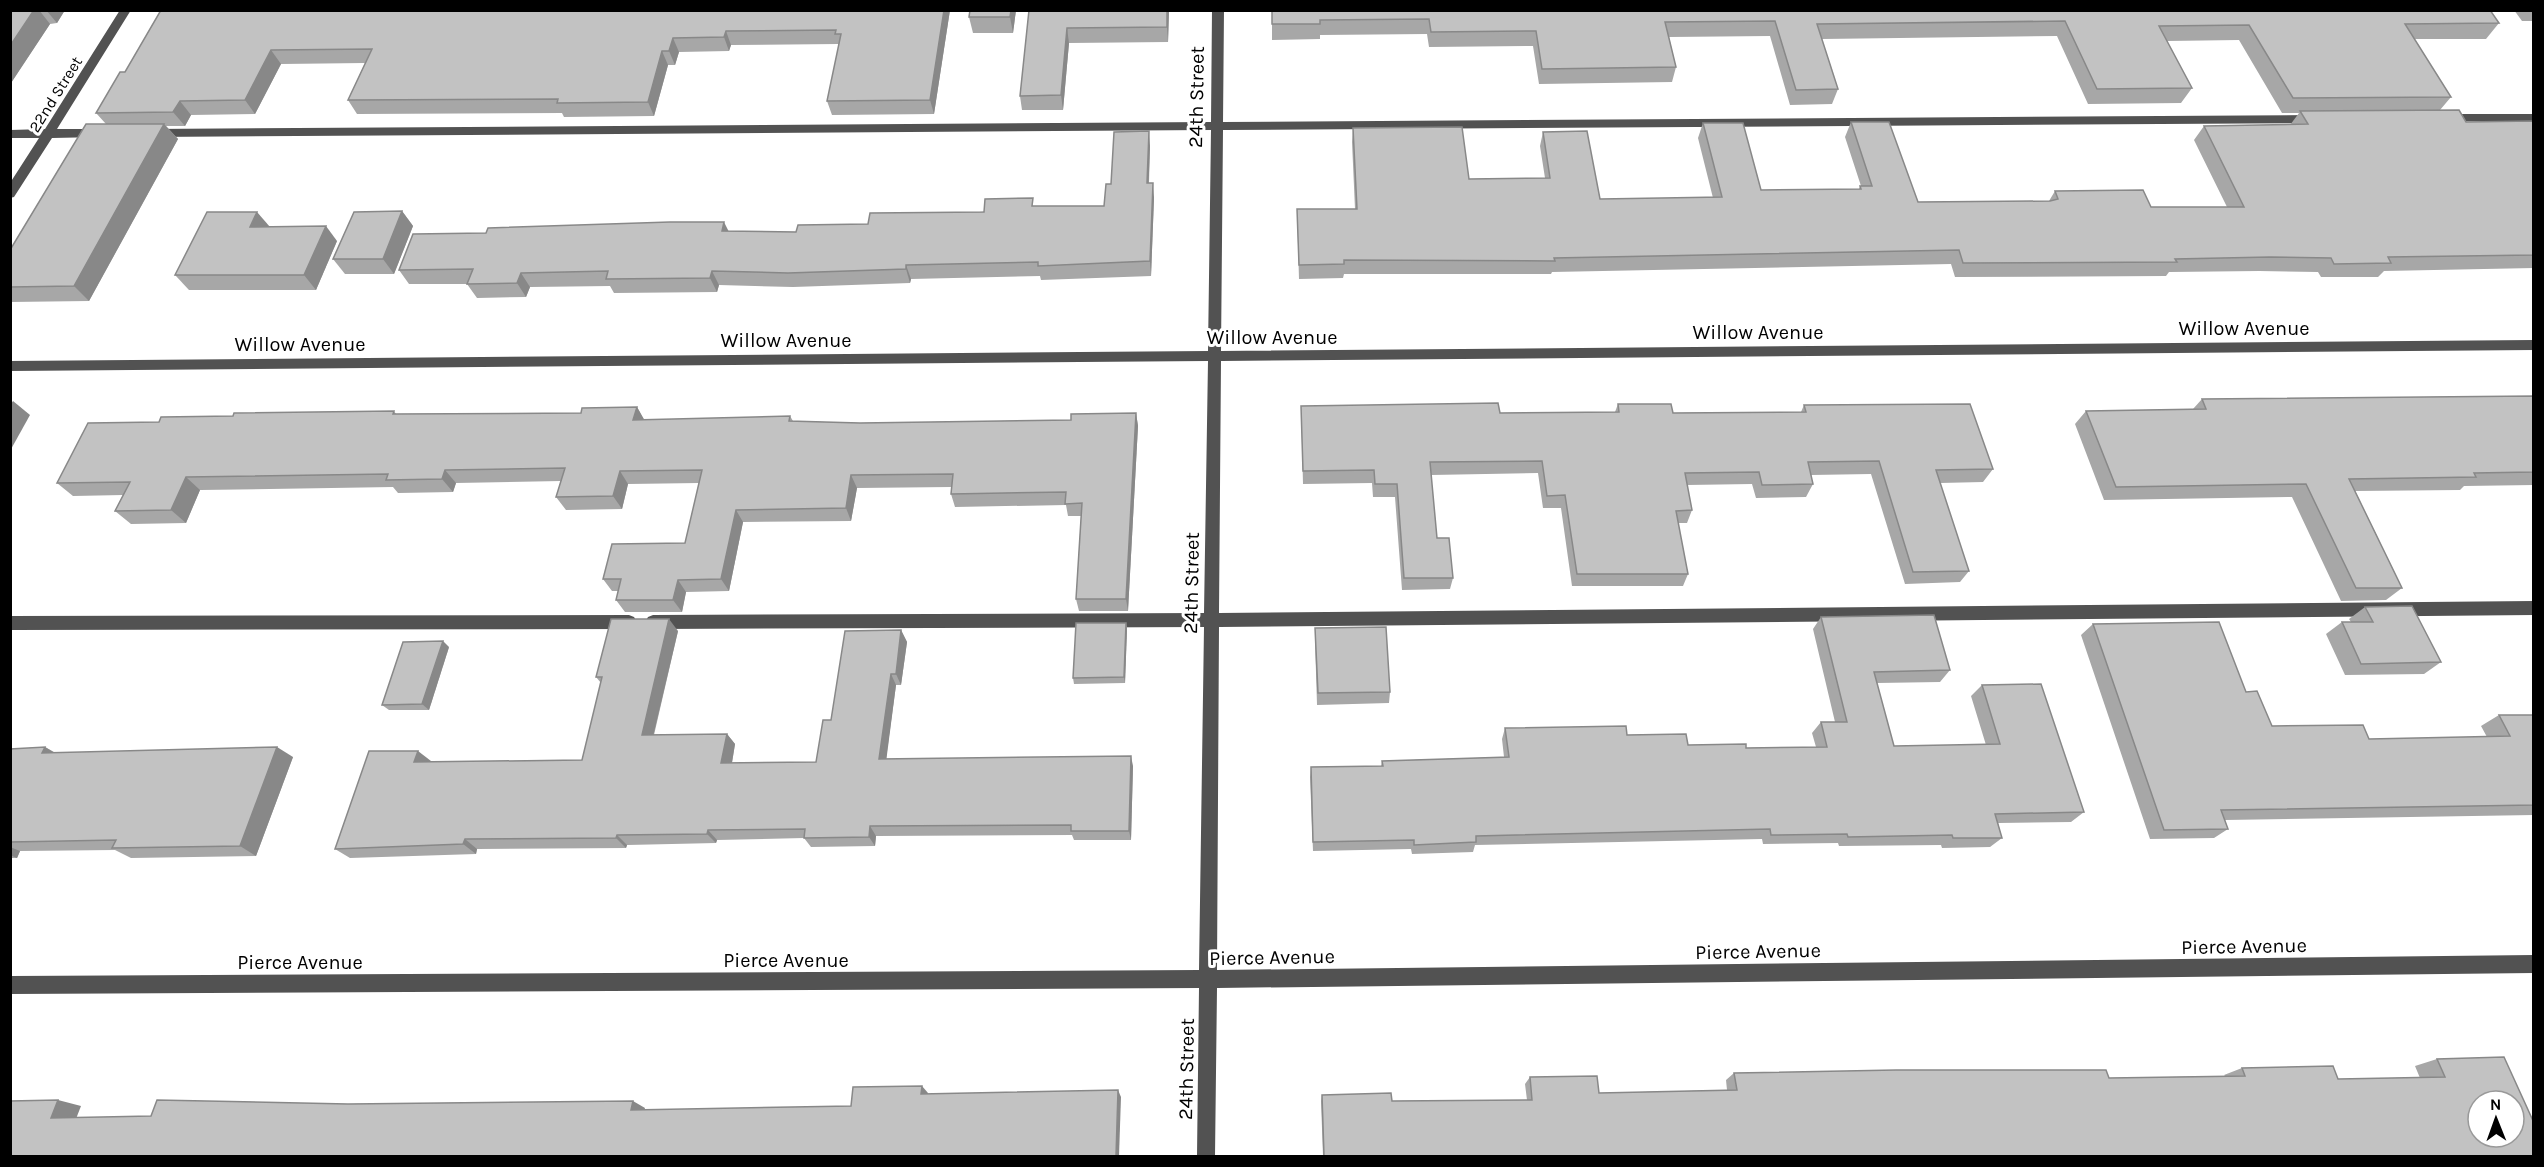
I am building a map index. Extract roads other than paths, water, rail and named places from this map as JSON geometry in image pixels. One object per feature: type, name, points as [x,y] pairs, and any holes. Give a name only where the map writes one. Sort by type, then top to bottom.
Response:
[{"type":"street","name":"22nd Street","points":[[10,194],[126,10]]},
{"type":"street","name":"24th Street","points":[[1206,1156],[1218,10]]},
{"type":"street","points":[[2426,119],[2534,118]]},
{"type":"street","points":[[132,133],[1217,128],[2330,119]]},
{"type":"street","points":[[10,134],[108,133]]},
{"type":"street","name":"Willow Avenue","points":[[10,366],[2534,345]]},
{"type":"street","points":[[10,623],[1212,620],[2534,608]]},
{"type":"street","name":"Pierce Avenue","points":[[10,985],[1208,978],[2534,964]]}]
